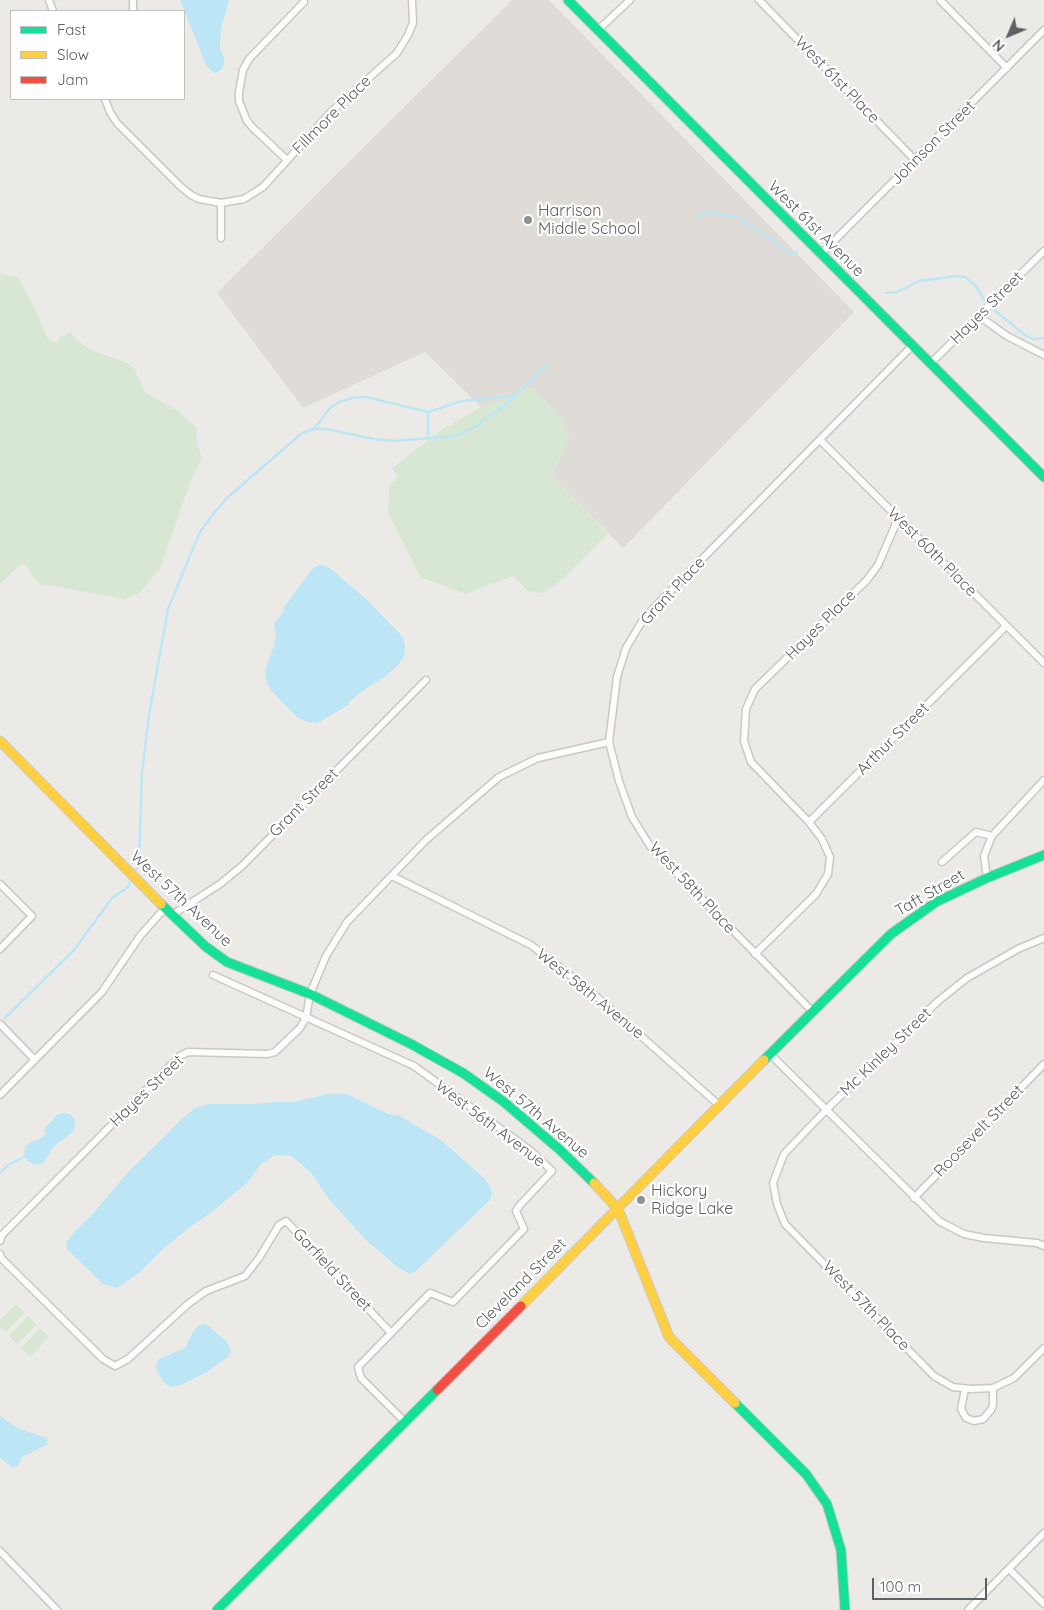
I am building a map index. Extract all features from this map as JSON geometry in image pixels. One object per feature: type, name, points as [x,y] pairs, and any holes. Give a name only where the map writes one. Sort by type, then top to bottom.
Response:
[{"type":"main road","name":"West 61st Avenue","points":[[568,0],[820,255],[1044,477]]},
{"type":"main road","name":"West 57th Avenue","points":[[0,740],[168,911],[205,946],[227,962],[310,994],[412,1044],[463,1073],[504,1102],[559,1148],[618,1208],[669,1337],[806,1474],[828,1504],[840,1550],[846,1610]]},
{"type":"main road","name":"Taft Street","points":[[845,978],[891,934],[936,902],[986,878],[1044,855]]},
{"type":"main road","name":"Cleveland Street","points":[[217,1610],[720,1106],[845,978]]},
{"type":"street","name":"Fillmore Place","points":[[221,203],[244,199],[263,187],[332,111],[397,53],[413,23],[412,0]]},
{"type":"street","points":[[598,30],[630,0]]},
{"type":"street","name":"West 61st Place","points":[[759,0],[915,160]]},
{"type":"street","points":[[940,0],[1007,68]]},
{"type":"street","points":[[287,160],[253,128],[239,101],[238,92],[243,70],[249,59],[304,2]]},
{"type":"street","name":"Johnson Street","points":[[820,255],[1044,30]]},
{"type":"street","points":[[105,100],[117,123],[180,186],[199,199],[221,203],[220,238]]},
{"type":"street","name":"Hayes Street","points":[[930,364],[1044,251]]},
{"type":"street","points":[[979,316],[1007,336],[1044,355]]},
{"type":"street","name":"Grant Place","points":[[609,742],[617,677],[626,648],[644,618],[912,346]]},
{"type":"street","name":"West 60th Place","points":[[820,440],[1044,663]]},
{"type":"street","name":"Hayes Place","points":[[809,822],[751,762],[744,741],[746,709],[755,689],[867,580],[878,565],[898,519]]},
{"type":"street","name":"Arthur Street","points":[[809,822],[1006,626]]},
{"type":"street","name":"Grant Street","points":[[0,1095],[102,992],[140,936],[168,911],[220,884],[242,866],[426,680]]},
{"type":"street","points":[[392,876],[426,840],[499,777],[538,758],[609,742]]},
{"type":"street","name":"West 58th Place","points":[[609,742],[619,781],[632,817],[650,846],[812,1011]]},
{"type":"street","points":[[986,878],[984,856],[992,836],[1044,780]]},
{"type":"street","points":[[755,954],[816,894],[828,874],[830,857],[822,839],[809,822]]},
{"type":"street","points":[[942,862],[976,832],[992,836]]},
{"type":"street","name":"Hayes Street","points":[[0,1241],[2,1235],[180,1056],[188,1052],[267,1054],[275,1052],[300,1028],[306,1018],[310,994],[326,956],[346,922],[392,876]]},
{"type":"street","name":"West 58th Avenue","points":[[392,876],[531,945],[590,990],[720,1106]]},
{"type":"street","points":[[0,884],[32,916],[0,949]]},
{"type":"street","name":"Mc Kinley Street","points":[[777,1204],[773,1183],[784,1154],[827,1109],[937,1002],[967,978],[1018,949],[1044,938]]},
{"type":"street","points":[[213,975],[306,1018]]},
{"type":"street","name":"West 56th Avenue","points":[[306,1018],[414,1066],[531,1151],[552,1171],[516,1211],[524,1229],[453,1302],[430,1293],[391,1333]]},
{"type":"street","points":[[0,1024],[35,1060]]},
{"type":"street","points":[[770,1054],[939,1221],[964,1234],[984,1238],[1037,1243],[1044,1246]]},
{"type":"street","name":"Roosevelt Street","points":[[914,1198],[1044,1064]]},
{"type":"street","name":"West 57th Place","points":[[777,1204],[785,1224],[934,1376],[953,1387],[968,1389]]},
{"type":"street","name":"Garfield Street","points":[[0,1254],[1,1258],[96,1352],[115,1366],[128,1359],[188,1304],[206,1292],[245,1276],[279,1225],[286,1221],[391,1333]]},
{"type":"street","points":[[391,1333],[358,1367],[361,1378],[405,1422]]},
{"type":"street","points":[[993,1388],[994,1405],[983,1419],[974,1421],[966,1418],[961,1408],[968,1389],[993,1388],[1014,1378],[1044,1348]]},
{"type":"street","points":[[968,1610],[1044,1533]]},
{"type":"street","points":[[0,1551],[57,1610]]},
{"type":"street","points":[[1009,1569],[1044,1604]]},
{"type":"shaded area","name":"Harrison Middle School","points":[[512,0],[549,0],[854,312],[623,548],[551,476],[569,436],[533,387],[481,407],[425,352],[303,408],[217,293]]},
{"type":"green space","points":[[0,274],[18,277],[51,342],[57,342],[60,337],[70,332],[77,340],[91,350],[128,363],[135,370],[145,392],[178,411],[197,428],[196,438],[202,458],[190,483],[160,569],[139,593],[125,599],[41,584],[35,580],[22,563],[0,584]]},
{"type":"green space","points":[[533,387],[556,411],[565,424],[569,437],[551,476],[608,534],[563,579],[543,593],[528,591],[513,576],[465,594],[420,577],[388,513],[389,485],[398,478],[392,468],[440,431],[481,407]]},
{"type":"green space","points":[[16,1304],[25,1313],[6,1332],[0,1327],[0,1320]]},
{"type":"green space","points":[[28,1316],[37,1325],[17,1344],[9,1336]]},
{"type":"green space","points":[[40,1328],[49,1337],[30,1357],[21,1348]]},
{"type":"water","points":[[180,0],[229,0],[221,29],[220,48],[224,58],[224,65],[220,71],[215,73],[206,65]]},
{"type":"water","points":[[324,565],[331,569],[367,600],[402,636],[405,654],[400,663],[385,677],[371,685],[350,701],[348,705],[318,723],[307,722],[297,717],[273,693],[267,683],[265,671],[274,646],[276,634],[274,624],[283,612],[284,607],[313,568]]},
{"type":"water","points":[[340,1093],[349,1095],[388,1114],[398,1115],[441,1140],[483,1177],[490,1186],[492,1193],[490,1200],[416,1271],[410,1274],[400,1269],[365,1239],[328,1198],[313,1175],[291,1156],[275,1155],[261,1164],[248,1182],[162,1250],[139,1273],[117,1288],[103,1284],[67,1249],[66,1243],[75,1231],[89,1218],[129,1171],[195,1108],[209,1104],[293,1102]]},
{"type":"water","points":[[70,1114],[75,1120],[73,1132],[54,1146],[44,1162],[38,1165],[27,1160],[24,1153],[26,1146],[46,1134],[44,1129],[57,1115]]},
{"type":"water","points":[[200,1324],[206,1324],[227,1342],[231,1351],[228,1357],[207,1372],[181,1385],[170,1387],[164,1383],[157,1371],[156,1365],[159,1359],[185,1348],[195,1329]]},
{"type":"water","points":[[0,1416],[19,1429],[47,1438],[48,1444],[22,1457],[18,1466],[13,1468],[0,1458]]},
{"type":"waterway","points":[[697,218],[706,212],[738,217],[786,250],[793,254],[797,252]]},
{"type":"waterway","points":[[886,293],[897,292],[919,281],[956,276],[965,277],[975,285],[985,301]]},
{"type":"waterway","points":[[994,310],[1025,335],[1033,339],[1044,338]]},
{"type":"waterway","points":[[136,870],[139,863],[142,773],[149,715],[168,609],[200,532],[210,518],[227,498],[302,433],[314,429],[327,429],[374,439],[394,441],[455,436],[477,426],[484,419],[503,407],[547,365]]},
{"type":"waterway","points":[[314,429],[330,408],[339,402],[352,398],[366,397],[428,412],[462,401],[513,396]]},
{"type":"waterway","points":[[428,412],[428,438]]},
{"type":"waterway","points":[[4,1019],[74,950],[112,898],[128,887],[130,882]]},
{"type":"waterway","points":[[0,1173],[8,1165],[26,1156]]},
{"type":"traffic: fast","points":[[568,0],[1044,477]]},
{"type":"traffic: fast","points":[[764,1060],[891,934],[936,902],[987,878],[1044,855]]},
{"type":"traffic: fast","points":[[161,904],[205,946],[227,962],[310,994],[411,1044],[463,1073],[504,1102],[559,1149],[594,1183]]},
{"type":"traffic: fast","points":[[217,1610],[437,1390]]},
{"type":"traffic: fast","points":[[735,1403],[806,1474],[827,1504],[841,1550],[845,1610]]},
{"type":"traffic: slow","points":[[0,741],[161,904]]},
{"type":"traffic: slow","points":[[521,1306],[764,1060]]},
{"type":"traffic: slow","points":[[594,1183],[618,1209],[669,1337],[735,1403]]},
{"type":"traffic: jam","points":[[437,1390],[521,1306]]},
{"type":"place","name":"Harrison Middle School","points":[[528,220]]},
{"type":"place","name":"Hickory Ridge Lake","points":[[641,1200]]}]
